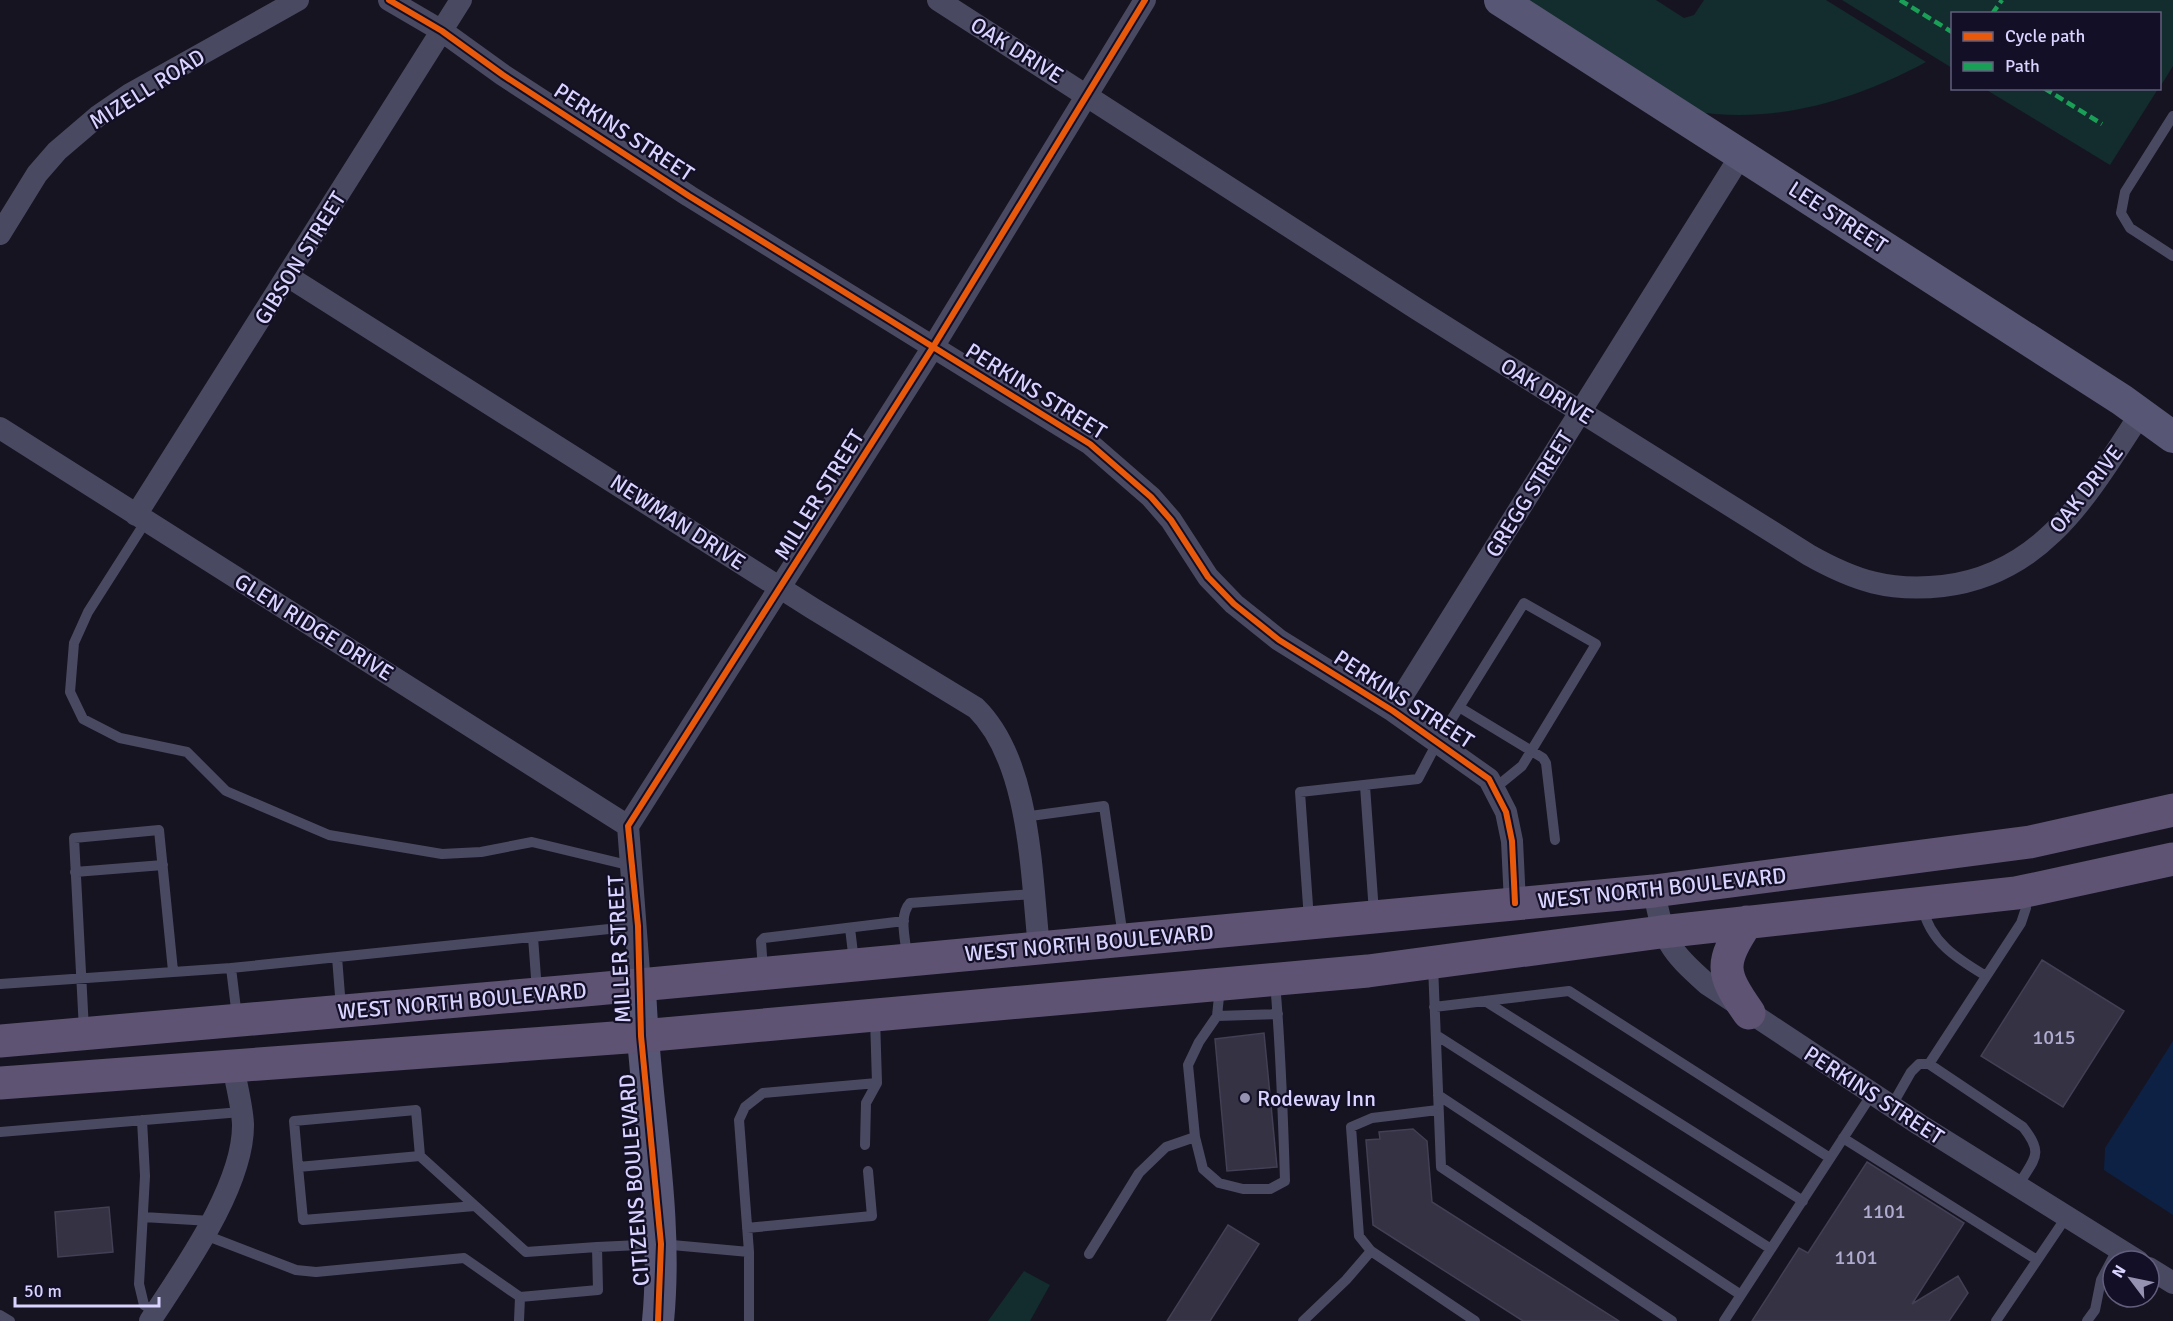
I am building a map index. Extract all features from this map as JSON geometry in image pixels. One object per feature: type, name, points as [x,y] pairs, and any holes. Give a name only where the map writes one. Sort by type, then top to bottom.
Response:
[{"type":"main road","name":"WEST NORTH BOULEVARD","points":[[0,1041],[764,974],[1654,891],[2030,842],[2173,810]]},
{"type":"main road","name":"WEST NORTH BOULEVARD","points":[[0,1083],[641,1036],[1432,963],[1661,932],[2025,891],[2173,859]]},
{"type":"main road","points":[[1747,922],[1730,948],[1726,959],[1728,979],[1749,1013]]},
{"type":"main road","points":[[0,1057],[135,1046],[160,1027]]},
{"type":"street","name":"MIZELL ROAD","points":[[0,234],[37,174],[57,151],[98,116],[130,94],[298,0]]},
{"type":"street","points":[[389,0],[441,31]]},
{"type":"street","name":"GIBSON STREET","points":[[141,518],[461,0]]},
{"type":"street","name":"OAK DRIVE","points":[[938,0],[1581,412],[1839,572],[1868,583],[1924,588],[1959,584],[1991,575],[2014,564],[2037,548],[2089,492],[2141,413]]},
{"type":"street","name":"MILLER STREET","points":[[641,1036],[638,926],[628,826],[782,588],[933,347],[1145,0]]},
{"type":"street","name":"LEE STREET","points":[[1500,0],[2141,413],[2173,437]]},
{"type":"street","name":"PERKINS STREET","points":[[441,31],[502,75],[1104,456],[1151,496],[1171,520],[1208,577],[1234,604],[1279,640],[1393,711],[1477,768],[1495,788],[1506,812],[1512,841],[1515,903]]},
{"type":"street","name":"GREGG STREET","points":[[1393,711],[1741,155]]},
{"type":"street","name":"NEWMAN DRIVE","points":[[289,277],[976,708],[990,722],[999,737],[1014,774],[1023,817],[1039,947]]},
{"type":"street","name":"GLEN RIDGE DRIVE","points":[[2,435],[141,518],[628,826]]},
{"type":"street","name":"PERKINS STREET","points":[[1654,891],[1661,932],[1680,960],[1707,984],[1891,1107],[2118,1248]]},
{"type":"street","name":"CITIZENS BOULEVARD","points":[[641,1036],[661,1244],[658,1321]]},
{"type":"street","points":[[153,1317],[208,1228],[234,1171],[241,1146],[241,1112],[233,1065]]},
{"type":"lane","points":[[2173,116],[2125,192],[2121,213],[2130,228],[2173,256]]},
{"type":"lane","points":[[141,518],[88,612],[74,643],[70,692],[83,720],[120,738],[187,752],[226,791],[329,835],[442,854],[481,852],[532,842],[633,866]]},
{"type":"lane","points":[[1309,923],[1300,792],[1418,779],[1438,741],[1524,603],[1596,644],[1522,766],[1495,788]]},
{"type":"lane","points":[[1460,707],[1531,751],[1546,763],[1556,840]]},
{"type":"lane","points":[[1365,786],[1375,917]]},
{"type":"lane","points":[[1023,817],[1104,806],[1123,940]]},
{"type":"lane","points":[[84,1034],[74,838],[159,830],[173,971]]},
{"type":"lane","points":[[75,872],[162,865]]},
{"type":"lane","points":[[1929,1064],[2021,923],[2026,908],[2025,891]]},
{"type":"lane","points":[[908,960],[903,921],[905,908],[910,903],[1033,894]]},
{"type":"lane","points":[[1921,903],[1926,923],[1941,944],[1955,958],[1986,976]]},
{"type":"lane","points":[[764,974],[761,941],[764,938],[903,921]]},
{"type":"lane","points":[[0,984],[231,968],[638,926]]},
{"type":"lane","points":[[850,928],[854,965]]},
{"type":"lane","points":[[533,937],[538,994]]},
{"type":"lane","points":[[337,957],[341,1011]]},
{"type":"lane","points":[[1432,963],[1441,1167],[1672,1321]]},
{"type":"lane","points":[[231,968],[237,1020]]},
{"type":"lane","points":[[1221,984],[1217,1016],[1199,1042],[1188,1065],[1195,1137],[1203,1169],[1220,1183],[1243,1189],[1270,1189],[1285,1181],[1275,979]]},
{"type":"lane","points":[[1434,1007],[1569,991],[1830,1158]]},
{"type":"lane","points":[[1485,1001],[1803,1201]]},
{"type":"lane","points":[[1217,1016],[1278,1014]]},
{"type":"lane","points":[[865,1145],[866,1103],[877,1083],[875,1015]]},
{"type":"lane","points":[[1436,1035],[1771,1249]]},
{"type":"lane","points":[[1891,1107],[1911,1072],[1919,1064],[1929,1064],[2023,1127],[2034,1141],[2036,1154],[2018,1186]]},
{"type":"lane","points":[[749,1321],[749,1252],[739,1120],[745,1107],[763,1093],[877,1083]]},
{"type":"lane","points":[[1724,1321],[1872,1094]]},
{"type":"lane","points":[[1438,1095],[1742,1294]]},
{"type":"lane","points":[[475,1206],[303,1220],[294,1121],[416,1110],[420,1156],[526,1252],[661,1244],[749,1252]]},
{"type":"lane","points":[[1438,1110],[1372,1118],[1351,1127],[1359,1236],[1371,1251],[1475,1321]]},
{"type":"lane","points":[[0,1132],[241,1112]]},
{"type":"lane","points":[[142,1120],[145,1176],[139,1284],[144,1305],[153,1317]]},
{"type":"lane","points":[[1089,1254],[1139,1173],[1166,1147],[1195,1137]]},
{"type":"lane","points":[[1843,1138],[2037,1260]]},
{"type":"lane","points":[[298,1167],[420,1156]]},
{"type":"lane","points":[[747,1228],[872,1216],[868,1171]]},
{"type":"lane","points":[[143,1216],[208,1228],[296,1270],[464,1258],[519,1297],[598,1290],[597,1247]]},
{"type":"lane","points":[[1996,1321],[2067,1216]]},
{"type":"lane","points":[[2087,1321],[2095,1310],[2101,1280],[2118,1248]]},
{"type":"lane","points":[[1303,1321],[1346,1280],[1371,1251]]},
{"type":"lane","points":[[519,1297],[519,1321]]},
{"type":"lane","points":[[0,1315],[10,1321]]},
{"type":"green space","points":[[1519,0],[1656,0],[1684,18],[1694,15],[1704,0],[1826,0],[1926,62],[1870,88],[1812,106],[1752,115],[1722,115],[1691,111]]},
{"type":"green space","points":[[1842,0],[2173,0],[2173,66],[2161,85],[2161,12],[1951,12],[1951,67]]},
{"type":"green space","points":[[1987,90],[2157,90],[2110,165]]},
{"type":"green space","points":[[1024,1271],[1050,1285],[1030,1321],[988,1321]]},
{"type":"water","points":[[2173,1041],[2173,1215],[2104,1170],[2105,1148]]},
{"type":"building","points":[[2042,960],[2124,1011],[2063,1107],[1981,1056]]},
{"type":"building","name":"Rodeway Inn","points":[[1264,1033],[1277,1167],[1227,1171],[1215,1039]]},
{"type":"building","points":[[1413,1129],[1427,1141],[1432,1202],[1619,1321],[1523,1321],[1373,1225],[1366,1140],[1380,1139],[1379,1132]]},
{"type":"building","points":[[1867,1162],[1964,1223],[1912,1304],[1958,1276],[1968,1293],[1949,1321],[1752,1321],[1799,1248],[1808,1253]]},
{"type":"building","points":[[109,1207],[113,1252],[58,1257],[55,1212]]},
{"type":"building","points":[[1228,1225],[1259,1244],[1210,1321],[1167,1321]]},
{"type":"marked path","points":[[1900,0],[1951,31]]},
{"type":"marked path","points":[[1993,12],[2002,0]]},
{"type":"marked path","points":[[2047,90],[2102,124]]},
{"type":"cycle path","points":[[389,0],[442,31],[503,75],[689,196],[1090,444],[1151,497],[1171,520],[1208,577],[1234,604],[1279,640],[1393,711],[1489,779],[1506,812],[1512,841],[1515,903]]},
{"type":"cycle path","points":[[658,1321],[661,1244],[641,1036],[638,926],[628,826],[933,347],[1145,0]]},
{"type":"place","name":"Rodeway Inn","points":[[1245,1098]]}]
